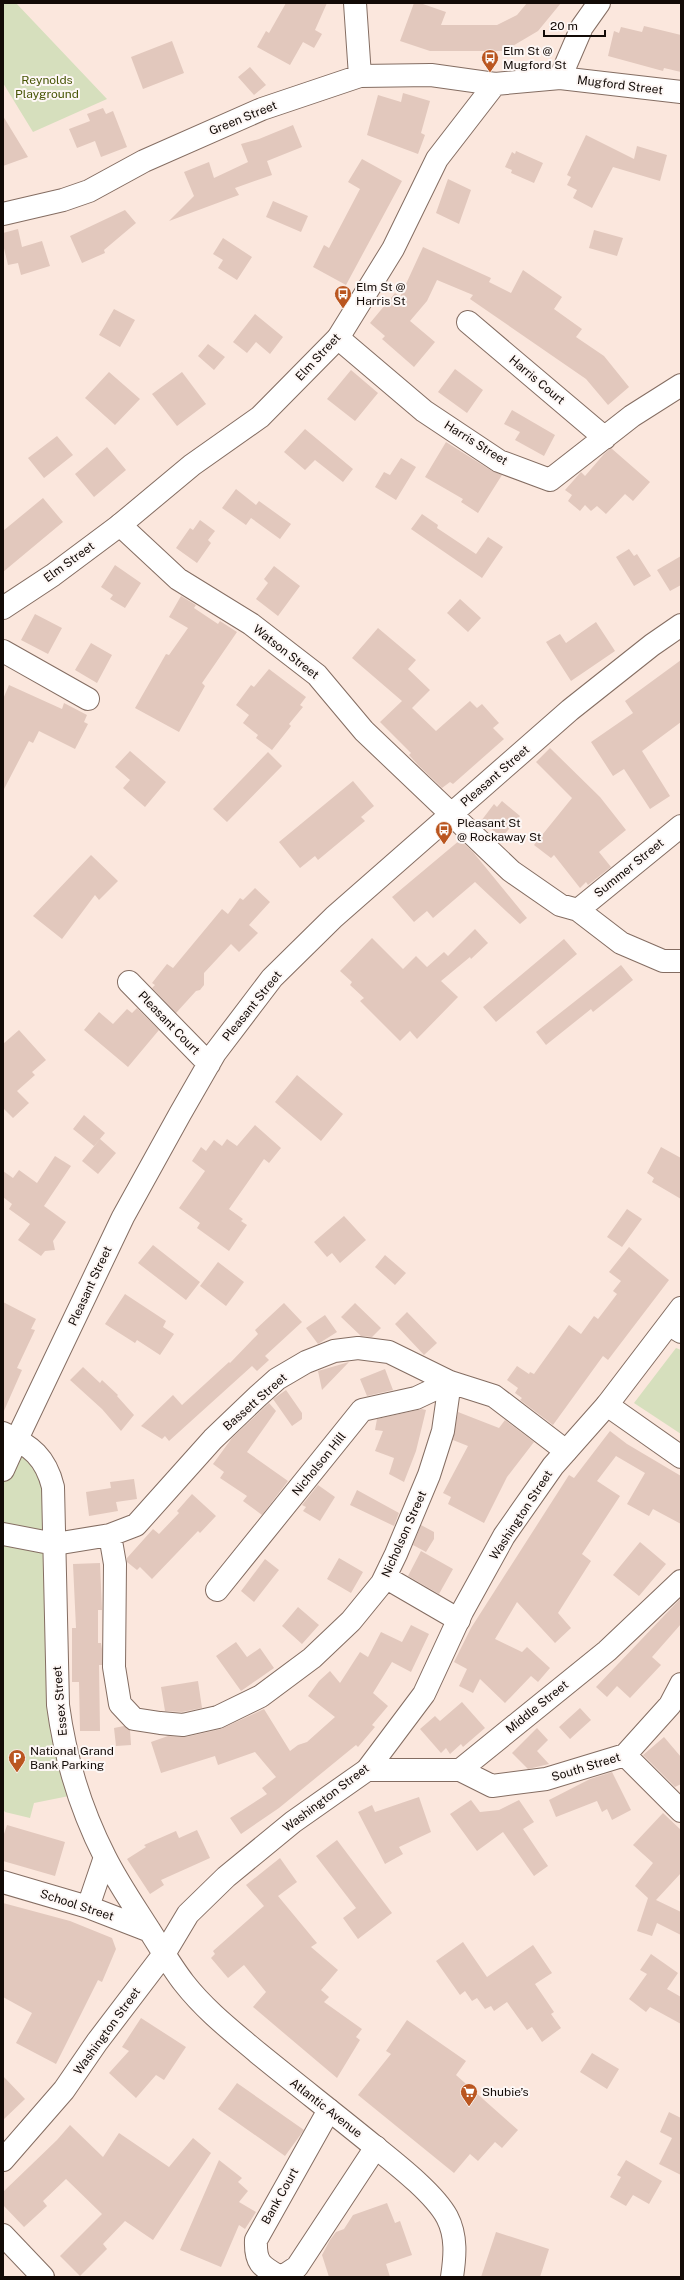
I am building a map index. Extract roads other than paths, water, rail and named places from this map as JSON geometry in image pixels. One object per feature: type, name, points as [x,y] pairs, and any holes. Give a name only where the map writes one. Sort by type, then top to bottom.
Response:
[{"type":"street","points":[[356,3],[360,76]]},
{"type":"street","points":[[495,84],[560,78],[582,27],[599,3]]},
{"type":"street","name":"Green Street","points":[[3,214],[63,200],[89,191],[144,161],[262,109],[360,76],[431,75],[495,84]]},
{"type":"street","name":"Mugford Street","points":[[560,78],[681,92]]},
{"type":"street","name":"Elm Street","points":[[3,608],[120,525],[192,465],[260,417],[338,338],[393,249],[437,159],[495,84]]},
{"type":"street","name":"Harris Court","points":[[468,322],[605,438]]},
{"type":"street","name":"Harris Street","points":[[338,338],[424,411],[499,461],[550,480],[632,416],[681,385]]},
{"type":"street","name":"Watson Street","points":[[120,525],[178,579],[251,624],[317,675],[364,731],[511,871],[560,905],[578,910]]},
{"type":"street","name":"Pleasant Street","points":[[3,1470],[10,1436],[123,1218],[209,1064],[272,978],[334,917],[570,710],[652,645],[681,625]]},
{"type":"street","points":[[3,650],[88,699]]},
{"type":"street","name":"Summer Street","points":[[578,910],[681,826]]},
{"type":"street","points":[[578,910],[621,943],[663,961],[681,961]]},
{"type":"street","name":"Pleasant Court","points":[[129,982],[209,1064]]},
{"type":"street","name":"Washington Street","points":[[3,2160],[64,2090],[96,2042],[164,1954],[188,1914],[226,1876],[293,1822],[367,1770],[424,1694],[458,1620],[504,1536],[553,1466],[677,1322]]},
{"type":"street","name":"Bassett Street","points":[[3,1534],[56,1544],[110,1535],[136,1524],[238,1414],[277,1379],[306,1362],[334,1351],[358,1348],[389,1352],[450,1382],[494,1396],[566,1451]]},
{"type":"street","name":"Nicholson Street","points":[[110,1535],[115,1564],[114,1667],[120,1704],[134,1719],[160,1723],[183,1725],[218,1716],[261,1696],[312,1658],[351,1621],[385,1577],[429,1475],[443,1431],[450,1382]]},
{"type":"street","name":"Nicholson Hill","points":[[217,1590],[362,1410],[416,1398],[450,1382]]},
{"type":"street","points":[[607,1405],[681,1458]]},
{"type":"street","name":"Essex Street","points":[[10,1436],[35,1452],[49,1471],[53,1487],[56,1544],[56,1650],[58,1705],[61,1728],[82,1802],[104,1857],[164,1954]]},
{"type":"street","points":[[385,1577],[458,1620]]},
{"type":"street","name":"Middle Street","points":[[460,1770],[607,1650],[681,1581]]},
{"type":"street","name":"South Street","points":[[460,1770],[492,1786],[546,1779],[625,1756],[670,1705],[681,1684]]},
{"type":"street","points":[[625,1756],[681,1811]]},
{"type":"street","points":[[367,1770],[460,1770]]},
{"type":"street","points":[[88,1907],[104,1857]]},
{"type":"street","name":"School Street","points":[[3,1882],[88,1907],[150,1931]]},
{"type":"street","name":"Atlantic Avenue","points":[[164,1954],[185,1984],[214,2015],[376,2147],[432,2198],[447,2217],[453,2234],[455,2257],[452,2277]]},
{"type":"street","name":"Bank Court","points":[[329,2110],[256,2240],[255,2256],[264,2268],[281,2277],[297,2268],[376,2147]]},
{"type":"street","points":[[3,2235],[43,2277]]},
{"type":"place","name":"Elm St @ Mugford St","points":[[490,73]]},
{"type":"place","name":"Elm St @ Harris St","points":[[343,309]]},
{"type":"place","name":"Pleasant St @ Rockaway St","points":[[444,845]]},
{"type":"place","name":"National Grand Bank Parking","points":[[17,1773]]},
{"type":"place","name":"Shubie’s","points":[[469,2107]]},
{"type":"park label","name":"Reynolds Playground","points":[[47,87]]}]
